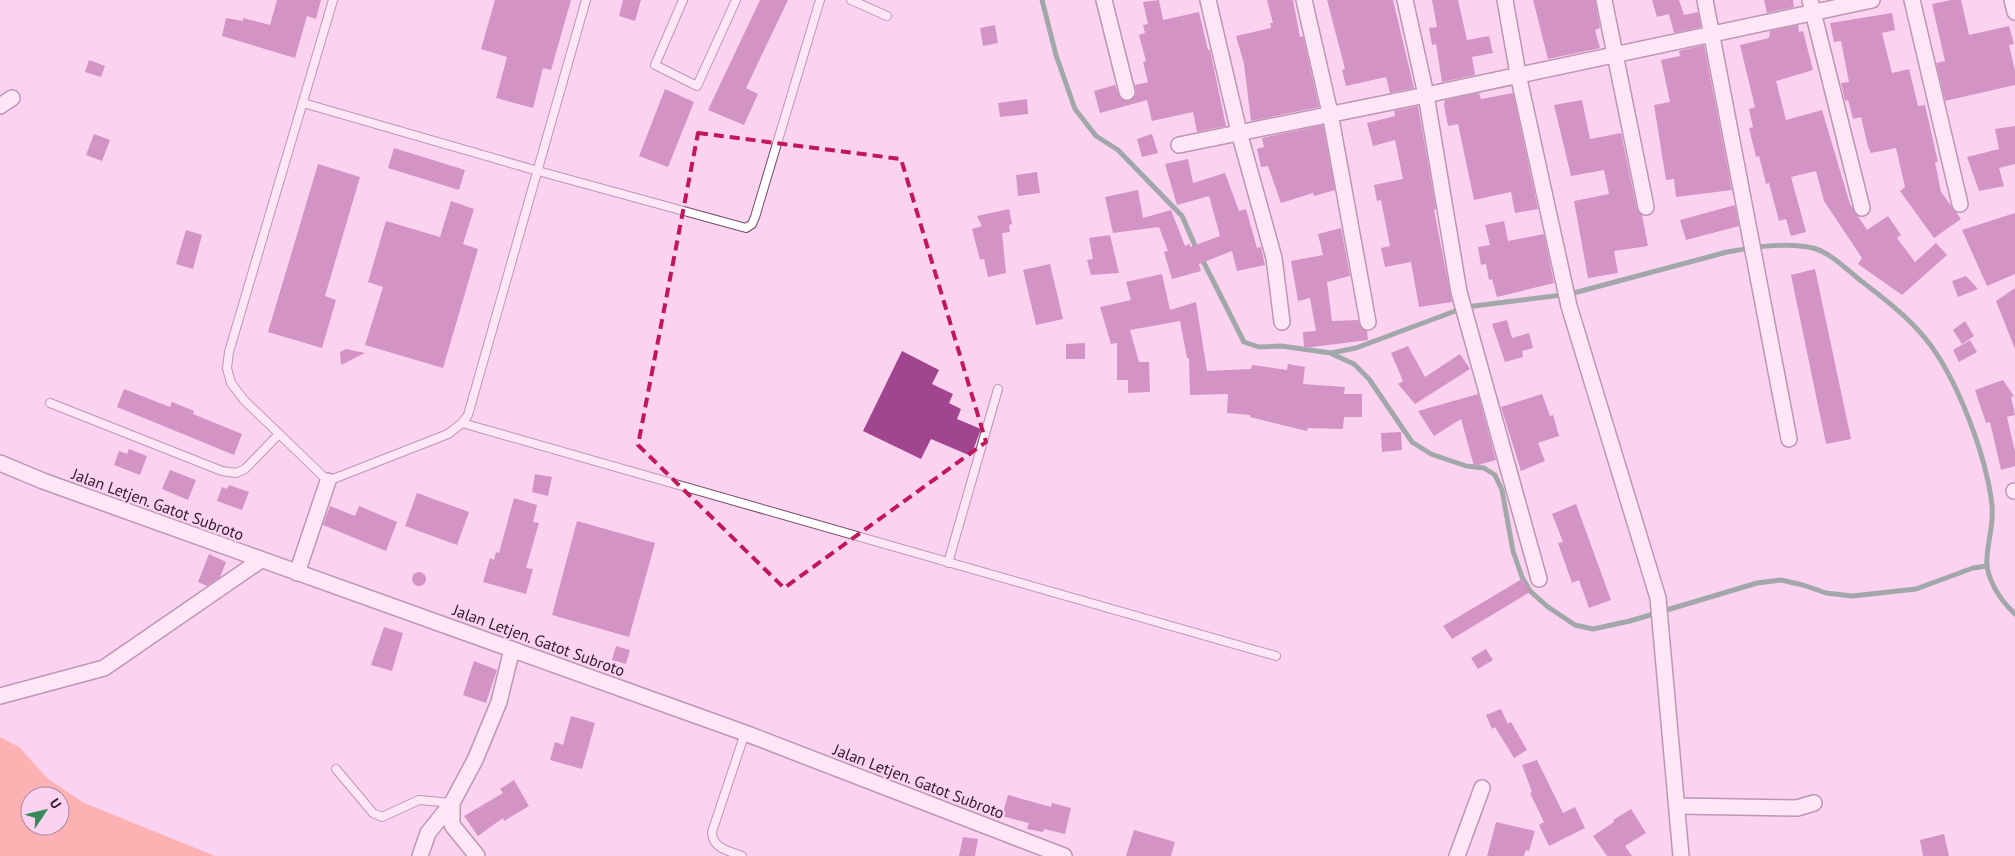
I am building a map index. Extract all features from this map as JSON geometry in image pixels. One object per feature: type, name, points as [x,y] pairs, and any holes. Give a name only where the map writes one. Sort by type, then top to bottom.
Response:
[{"type":"street","points":[[1104,0],[1127,92]]},
{"type":"street","points":[[1208,0],[1239,132],[1274,258],[1282,322]]},
{"type":"street","points":[[1304,0],[1330,113],[1368,322]]},
{"type":"street","points":[[1405,0],[1426,95],[1460,292],[1539,579]]},
{"type":"street","points":[[1506,0],[1518,74],[1569,306],[1658,598],[1681,856]]},
{"type":"street","points":[[1604,0],[1613,54],[1646,207]]},
{"type":"street","points":[[1705,0],[1789,439]]},
{"type":"street","points":[[1179,145],[1426,95],[1711,34],[1811,6],[1872,0]]},
{"type":"street","points":[[1912,0],[1960,204]]},
{"type":"street","points":[[2012,0],[2015,12]]},
{"type":"street","points":[[1811,6],[1862,208]]},
{"type":"street","name":"Jalan Letjen. Gatot Subroto","points":[[0,463],[42,481],[745,733],[1059,855]]},
{"type":"street","points":[[297,573],[328,480]]},
{"type":"street","points":[[0,696],[104,668],[261,560]]},
{"type":"street","points":[[420,856],[428,833],[452,803],[476,760],[499,702],[512,649]]},
{"type":"street","points":[[1457,856],[1482,788]]},
{"type":"street","points":[[452,803],[452,825],[477,856]]},
{"type":"street","points":[[1677,806],[1797,808],[1814,803]]},
{"type":"lane","points":[[333,0],[229,352],[227,368],[230,383],[244,400],[328,480],[448,434],[462,423],[472,405],[586,0]]},
{"type":"lane","points":[[684,0],[655,65],[697,86],[736,0]]},
{"type":"lane","points":[[303,103],[538,171],[746,228],[752,224],[755,217],[820,0]]},
{"type":"lane","points":[[851,0],[887,16]]},
{"type":"lane","points":[[948,563],[998,389]]},
{"type":"lane","points":[[50,403],[222,472],[236,473],[245,469],[279,434]]},
{"type":"lane","points":[[462,423],[1276,656]]},
{"type":"lane","points":[[742,856],[716,845],[712,832],[745,733]]},
{"type":"lane","points":[[336,770],[373,813],[382,817],[419,800],[452,803]]},
{"type":"highlighted area","points":[[698,133],[901,159],[986,442],[784,588],[638,445]]},
{"type":"shaded area","points":[[0,737],[19,747],[48,779],[58,786],[20,786],[20,836],[70,836],[70,794],[84,803],[215,856],[0,856]]},
{"type":"building","points":[[277,0],[321,0],[316,19],[307,16],[295,58],[222,36],[226,18],[243,21],[243,18],[270,25]]},
{"type":"building","points":[[495,0],[571,0],[551,70],[543,68],[533,108],[496,98],[507,57],[481,49]]},
{"type":"building","points":[[623,0],[641,0],[635,21],[619,16]]},
{"type":"building","points":[[760,0],[788,0],[746,88],[758,94],[744,125],[708,110]]},
{"type":"building","points":[[1159,0],[1163,20],[1199,12],[1208,50],[1210,50],[1226,126],[1197,132],[1193,112],[1152,121],[1147,100],[1100,113],[1094,91],[1115,85],[1120,98],[1129,101],[1136,95],[1135,85],[1148,82],[1143,62],[1146,61],[1139,35],[1145,33],[1143,25],[1148,24],[1143,2]]},
{"type":"building","points":[[1267,0],[1293,0],[1300,37],[1303,36],[1319,107],[1251,121],[1244,64],[1236,36],[1271,28],[1270,23],[1273,23]]},
{"type":"building","points":[[1327,0],[1393,0],[1414,88],[1390,93],[1386,77],[1346,86],[1342,70],[1345,69]]},
{"type":"building","points":[[1432,0],[1458,0],[1467,40],[1489,36],[1493,53],[1472,57],[1475,75],[1442,82],[1436,44],[1432,45],[1429,28],[1437,27]]},
{"type":"building","points":[[1533,0],[1595,0],[1600,28],[1595,30],[1600,48],[1548,59]]},
{"type":"building","points":[[1652,0],[1679,0],[1684,15],[1698,12],[1701,27],[1674,33],[1669,14],[1657,17]]},
{"type":"building","points":[[1764,0],[1793,0],[1794,7],[1767,13]]},
{"type":"building","points":[[1961,0],[1969,35],[2009,26],[2014,44],[2009,45],[2015,71],[2015,85],[1945,101],[1936,63],[1945,61],[1932,4]]},
{"type":"building","points":[[1892,13],[1895,30],[1882,33],[1892,73],[1909,69],[1918,106],[1925,105],[1938,162],[1935,162],[1941,192],[1961,219],[1934,238],[1900,191],[1905,187],[1896,148],[1871,153],[1861,117],[1853,119],[1848,100],[1845,101],[1841,83],[1849,82],[1841,41],[1834,42],[1830,23]]},
{"type":"building","points":[[995,25],[998,43],[983,46],[980,28]]},
{"type":"building","points":[[1798,25],[1799,32],[1803,31],[1813,70],[1776,81],[1786,120],[1822,110],[1850,204],[1867,230],[1888,216],[1901,235],[1897,238],[1915,262],[1936,243],[1947,255],[1902,295],[1858,264],[1862,258],[1824,201],[1816,171],[1791,177],[1806,232],[1791,236],[1786,219],[1779,221],[1769,183],[1766,184],[1759,156],[1756,157],[1749,128],[1753,127],[1749,109],[1755,107],[1740,45],[1769,38],[1770,31]]},
{"type":"building","points":[[1704,45],[1732,190],[1676,197],[1674,179],[1666,180],[1654,105],[1670,102],[1661,60],[1680,56],[1679,51]]},
{"type":"building","points":[[89,60],[105,66],[101,77],[85,72]]},
{"type":"building","points":[[665,89],[694,102],[668,167],[639,156]]},
{"type":"building","points":[[1479,93],[1481,99],[1513,93],[1538,209],[1515,213],[1511,192],[1474,200],[1458,124],[1448,126],[1444,105],[1445,100]]},
{"type":"building","points":[[1027,99],[1028,114],[1000,117],[998,103]]},
{"type":"building","points":[[1582,100],[1590,139],[1621,133],[1637,209],[1642,215],[1648,246],[1614,251],[1618,273],[1588,278],[1574,201],[1609,194],[1604,170],[1571,176],[1554,105]]},
{"type":"building","points":[[1418,106],[1436,209],[1434,210],[1452,302],[1419,307],[1411,262],[1385,267],[1381,248],[1390,246],[1381,200],[1377,201],[1374,185],[1403,179],[1395,140],[1373,146],[1367,123],[1395,116],[1394,111]]},
{"type":"building","points":[[1323,125],[1335,190],[1314,196],[1313,193],[1281,203],[1268,166],[1261,167],[1257,149],[1264,147],[1262,138]]},
{"type":"building","points":[[2015,126],[2015,164],[1999,168],[2004,186],[1979,191],[1967,157],[1999,149],[1995,129]]},
{"type":"building","points":[[94,134],[110,140],[102,161],[86,155]]},
{"type":"building","points":[[1152,134],[1158,153],[1142,157],[1137,139]]},
{"type":"building","points":[[394,148],[465,170],[459,190],[388,168]]},
{"type":"building","points":[[1188,159],[1193,183],[1225,173],[1239,211],[1246,209],[1257,248],[1261,247],[1265,265],[1237,271],[1232,251],[1199,264],[1201,271],[1172,279],[1164,252],[1168,251],[1159,227],[1113,233],[1105,197],[1138,190],[1143,218],[1171,210],[1185,246],[1190,244],[1190,247],[1220,236],[1209,196],[1177,205],[1165,164]]},
{"type":"building","points":[[318,164],[360,177],[325,296],[336,300],[322,348],[268,332]]},
{"type":"building","points":[[1037,172],[1040,193],[1018,196],[1016,175]]},
{"type":"building","points":[[451,201],[474,209],[463,244],[478,249],[443,368],[365,345],[383,287],[368,282],[386,221],[440,237]]},
{"type":"building","points":[[1735,205],[1739,226],[1686,240],[1680,220]]},
{"type":"building","points":[[1009,209],[1012,224],[1009,225],[1010,232],[1002,233],[1006,273],[988,277],[984,259],[980,260],[972,229],[982,226],[977,216]]},
{"type":"building","points":[[2015,213],[2015,274],[1987,286],[1962,230]]},
{"type":"building","points":[[1504,221],[1508,241],[1544,234],[1554,283],[1497,297],[1492,279],[1489,280],[1486,264],[1481,265],[1478,247],[1490,245],[1485,225]]},
{"type":"building","points":[[1341,228],[1350,276],[1327,282],[1332,321],[1358,320],[1361,328],[1367,331],[1368,340],[1304,348],[1303,332],[1316,331],[1310,298],[1298,301],[1291,261],[1323,255],[1318,234]]},
{"type":"building","points":[[186,230],[202,235],[193,269],[176,264]]},
{"type":"building","points":[[1110,235],[1119,273],[1091,275],[1087,260],[1093,259],[1089,238]]},
{"type":"building","points":[[1050,264],[1063,319],[1036,325],[1023,270]]},
{"type":"building","points":[[1815,269],[1851,439],[1826,444],[1791,275]]},
{"type":"building","points":[[1162,274],[1170,310],[1196,302],[1207,371],[1251,369],[1252,365],[1287,370],[1288,364],[1305,367],[1303,384],[1345,387],[1344,394],[1362,394],[1362,417],[1344,417],[1343,429],[1308,428],[1307,431],[1250,417],[1250,415],[1227,413],[1228,394],[1190,395],[1189,358],[1187,358],[1180,321],[1130,330],[1139,362],[1149,362],[1150,392],[1128,393],[1128,380],[1117,380],[1117,343],[1111,344],[1100,307],[1131,300],[1126,282]]},
{"type":"building","points":[[1966,276],[1978,289],[1958,297],[1952,281]]},
{"type":"building","points":[[2015,288],[2015,349],[1996,301]]},
{"type":"building","points":[[1507,320],[1512,338],[1529,333],[1533,348],[1522,351],[1523,357],[1505,362],[1492,324]]},
{"type":"building","points":[[1965,321],[1974,336],[1962,344],[1953,330]]},
{"type":"building","points":[[1970,340],[1977,352],[1959,362],[1953,350]]},
{"type":"building","points":[[1085,343],[1085,359],[1066,359],[1066,344]]},
{"type":"building","points":[[1408,346],[1425,377],[1460,354],[1470,369],[1415,404],[1398,384],[1403,381],[1391,353]]},
{"type":"building","points":[[346,349],[365,353],[341,365],[340,352]]},
{"type":"building","points":[[902,351],[939,370],[932,384],[953,394],[949,403],[961,409],[957,419],[981,429],[971,456],[931,439],[921,459],[863,431]]},
{"type":"building","points":[[2003,380],[2014,396],[2011,397],[2015,415],[2007,417],[2015,452],[2015,466],[2001,470],[1990,422],[1986,423],[1975,390]]},
{"type":"building","points":[[124,389],[170,407],[172,402],[194,411],[193,414],[242,434],[234,455],[117,407]]},
{"type":"building","points":[[1478,394],[1496,460],[1474,466],[1461,419],[1434,436],[1418,411]]},
{"type":"building","points":[[1542,394],[1550,416],[1553,415],[1559,436],[1538,443],[1545,461],[1521,471],[1501,407]]},
{"type":"building","points":[[1401,432],[1402,450],[1382,452],[1381,433]]},
{"type":"building","points":[[129,449],[147,456],[140,475],[114,465],[119,451],[127,454]]},
{"type":"building","points":[[170,470],[196,480],[188,500],[162,489]]},
{"type":"building","points":[[535,474],[552,477],[548,496],[532,492]]},
{"type":"building","points":[[229,485],[249,492],[242,510],[217,501],[222,487],[227,489]]},
{"type":"building","points":[[417,493],[469,512],[457,545],[405,526]]},
{"type":"building","points":[[514,498],[537,505],[533,522],[539,523],[526,568],[533,569],[526,594],[483,582],[490,558],[494,560],[496,552],[499,553]]},
{"type":"building","points":[[1576,504],[1611,600],[1589,608],[1579,580],[1572,583],[1558,543],[1563,542],[1552,514]]},
{"type":"building","points":[[330,506],[355,516],[359,506],[397,522],[386,551],[323,525]]},
{"type":"building","points":[[577,521],[655,543],[629,637],[552,615]]},
{"type":"building","points":[[209,554],[226,562],[220,577],[207,586],[198,582]]},
{"type":"building","points":[[419,572],[424,574],[426,579],[424,584],[419,586],[414,584],[412,579],[414,574]]},
{"type":"building","points":[[1522,579],[1530,592],[1452,639],[1443,626]]},
{"type":"building","points":[[384,627],[403,633],[392,671],[371,665]]},
{"type":"building","points":[[616,646],[630,650],[626,664],[612,660]]},
{"type":"building","points":[[1486,649],[1493,660],[1478,669],[1471,658]]},
{"type":"building","points":[[474,661],[497,670],[486,703],[463,695]]},
{"type":"building","points":[[1501,709],[1508,724],[1511,722],[1527,750],[1514,758],[1495,727],[1492,729],[1486,715]]},
{"type":"building","points":[[571,716],[595,723],[582,769],[550,760],[555,742],[563,745]]},
{"type":"building","points":[[1537,760],[1563,813],[1575,807],[1585,828],[1549,846],[1539,825],[1544,822],[1530,793],[1532,792],[1522,765]]},
{"type":"building","points":[[514,780],[529,806],[504,821],[503,818],[478,836],[464,816],[503,793],[500,789]]},
{"type":"building","points":[[1008,795],[1051,807],[1052,803],[1071,808],[1065,834],[1044,829],[1043,832],[1027,829],[1029,823],[1002,816]]},
{"type":"building","points":[[1631,809],[1646,833],[1625,846],[1632,856],[1607,856],[1593,836]]},
{"type":"building","points":[[1496,822],[1535,831],[1529,851],[1526,850],[1524,856],[1487,856]]},
{"type":"building","points":[[1134,830],[1175,842],[1171,856],[1126,856]]},
{"type":"building","points":[[1944,834],[1949,856],[1923,856],[1920,840]]},
{"type":"building","points":[[963,837],[978,839],[975,856],[959,856]]},
{"type":"waterway","points":[[1042,0],[1056,55],[1075,109],[1096,136],[1118,150],[1182,216],[1197,250]]},
{"type":"waterway","points":[[1201,257],[1244,342],[1259,347],[1281,346],[1331,353],[1356,348],[1466,307],[1570,294],[1727,252],[1781,245],[1803,246],[1820,250],[1838,262],[1910,322],[1937,354],[1948,374],[1959,395],[1977,440],[1989,485],[1992,525],[1987,566],[1991,581],[2004,603],[2015,614]]},
{"type":"waterway","points":[[1332,354],[1354,364],[1369,379],[1412,442],[1431,454],[1466,466],[1484,468],[1495,475],[1502,490],[1513,551],[1522,577],[1530,591],[1548,607],[1575,625],[1593,629],[1630,621],[1757,583],[1781,580],[1826,593],[1852,596],[1916,589],[1973,568],[1987,566]]}]
